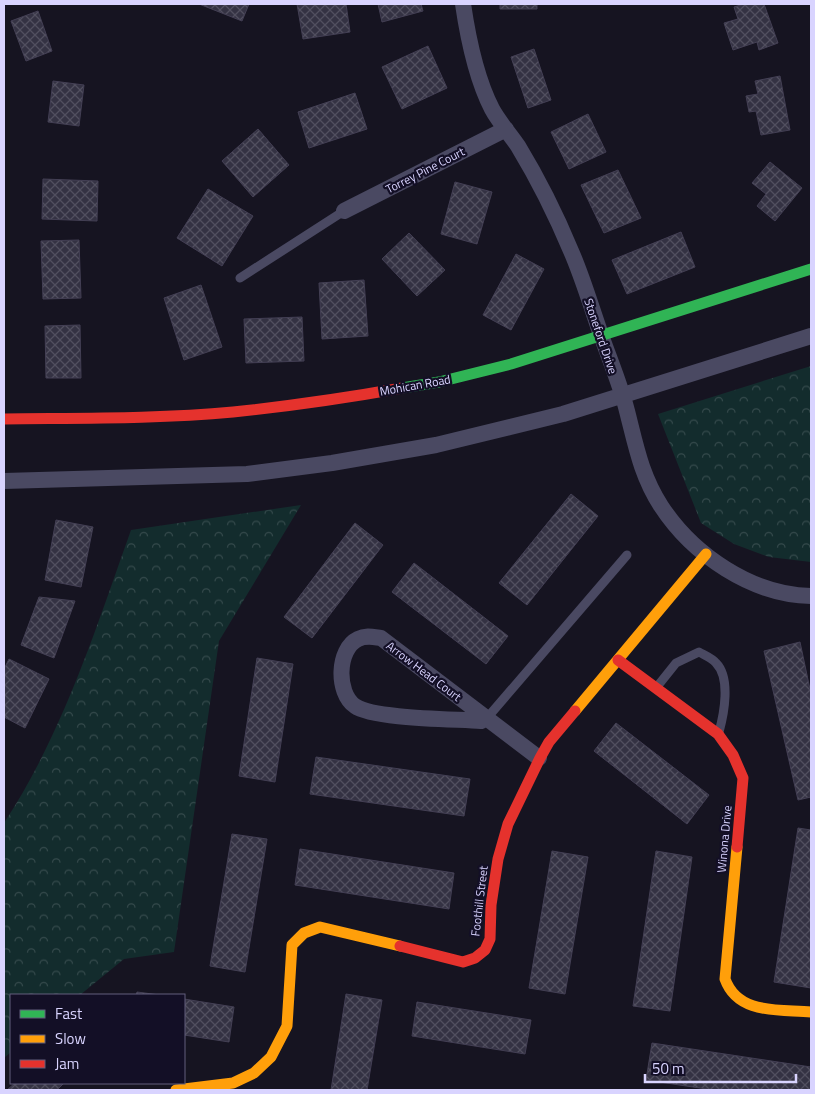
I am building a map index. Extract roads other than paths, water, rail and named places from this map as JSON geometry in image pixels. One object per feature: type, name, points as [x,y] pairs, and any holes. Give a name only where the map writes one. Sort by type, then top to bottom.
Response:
[{"type":"street","name":"Stoneford Drive","points":[[463,4],[479,73],[492,109],[547,198],[572,252],[622,396],[643,473],[662,507],[682,532],[728,571],[748,582],[774,591],[811,596]]},
{"type":"street","name":"Torrey Pine Court","points":[[344,211],[506,129]]},
{"type":"street","name":"Mohican Road","points":[[4,419],[120,418],[231,412],[321,402],[439,382],[511,364],[602,337],[811,269]]},
{"type":"street","points":[[4,481],[247,474],[332,463],[436,445],[563,414],[811,336]]},
{"type":"street","name":"Foothill Street","points":[[176,1090],[222,1086],[244,1080],[267,1062],[279,1045],[287,1026],[292,945],[298,936],[308,929],[320,927],[452,961],[463,962],[476,958],[485,951],[489,940],[495,875],[504,836],[518,798],[539,758],[549,742],[706,554]]},
{"type":"street","name":"Arrow Head Court","points":[[487,718],[481,721],[364,712],[353,705],[345,695],[341,682],[345,653],[351,644],[359,638],[370,636],[381,638],[487,718],[539,758]]},
{"type":"street","name":"Winona Drive","points":[[618,660],[718,734],[731,749],[743,778],[725,979],[729,991],[738,1000],[749,1006],[811,1012]]},
{"type":"lane","points":[[240,278],[344,211]]},
{"type":"lane","points":[[487,718],[627,555]]},
{"type":"lane","points":[[656,688],[676,663],[699,652],[717,663],[724,683],[724,712],[718,734]]}]
